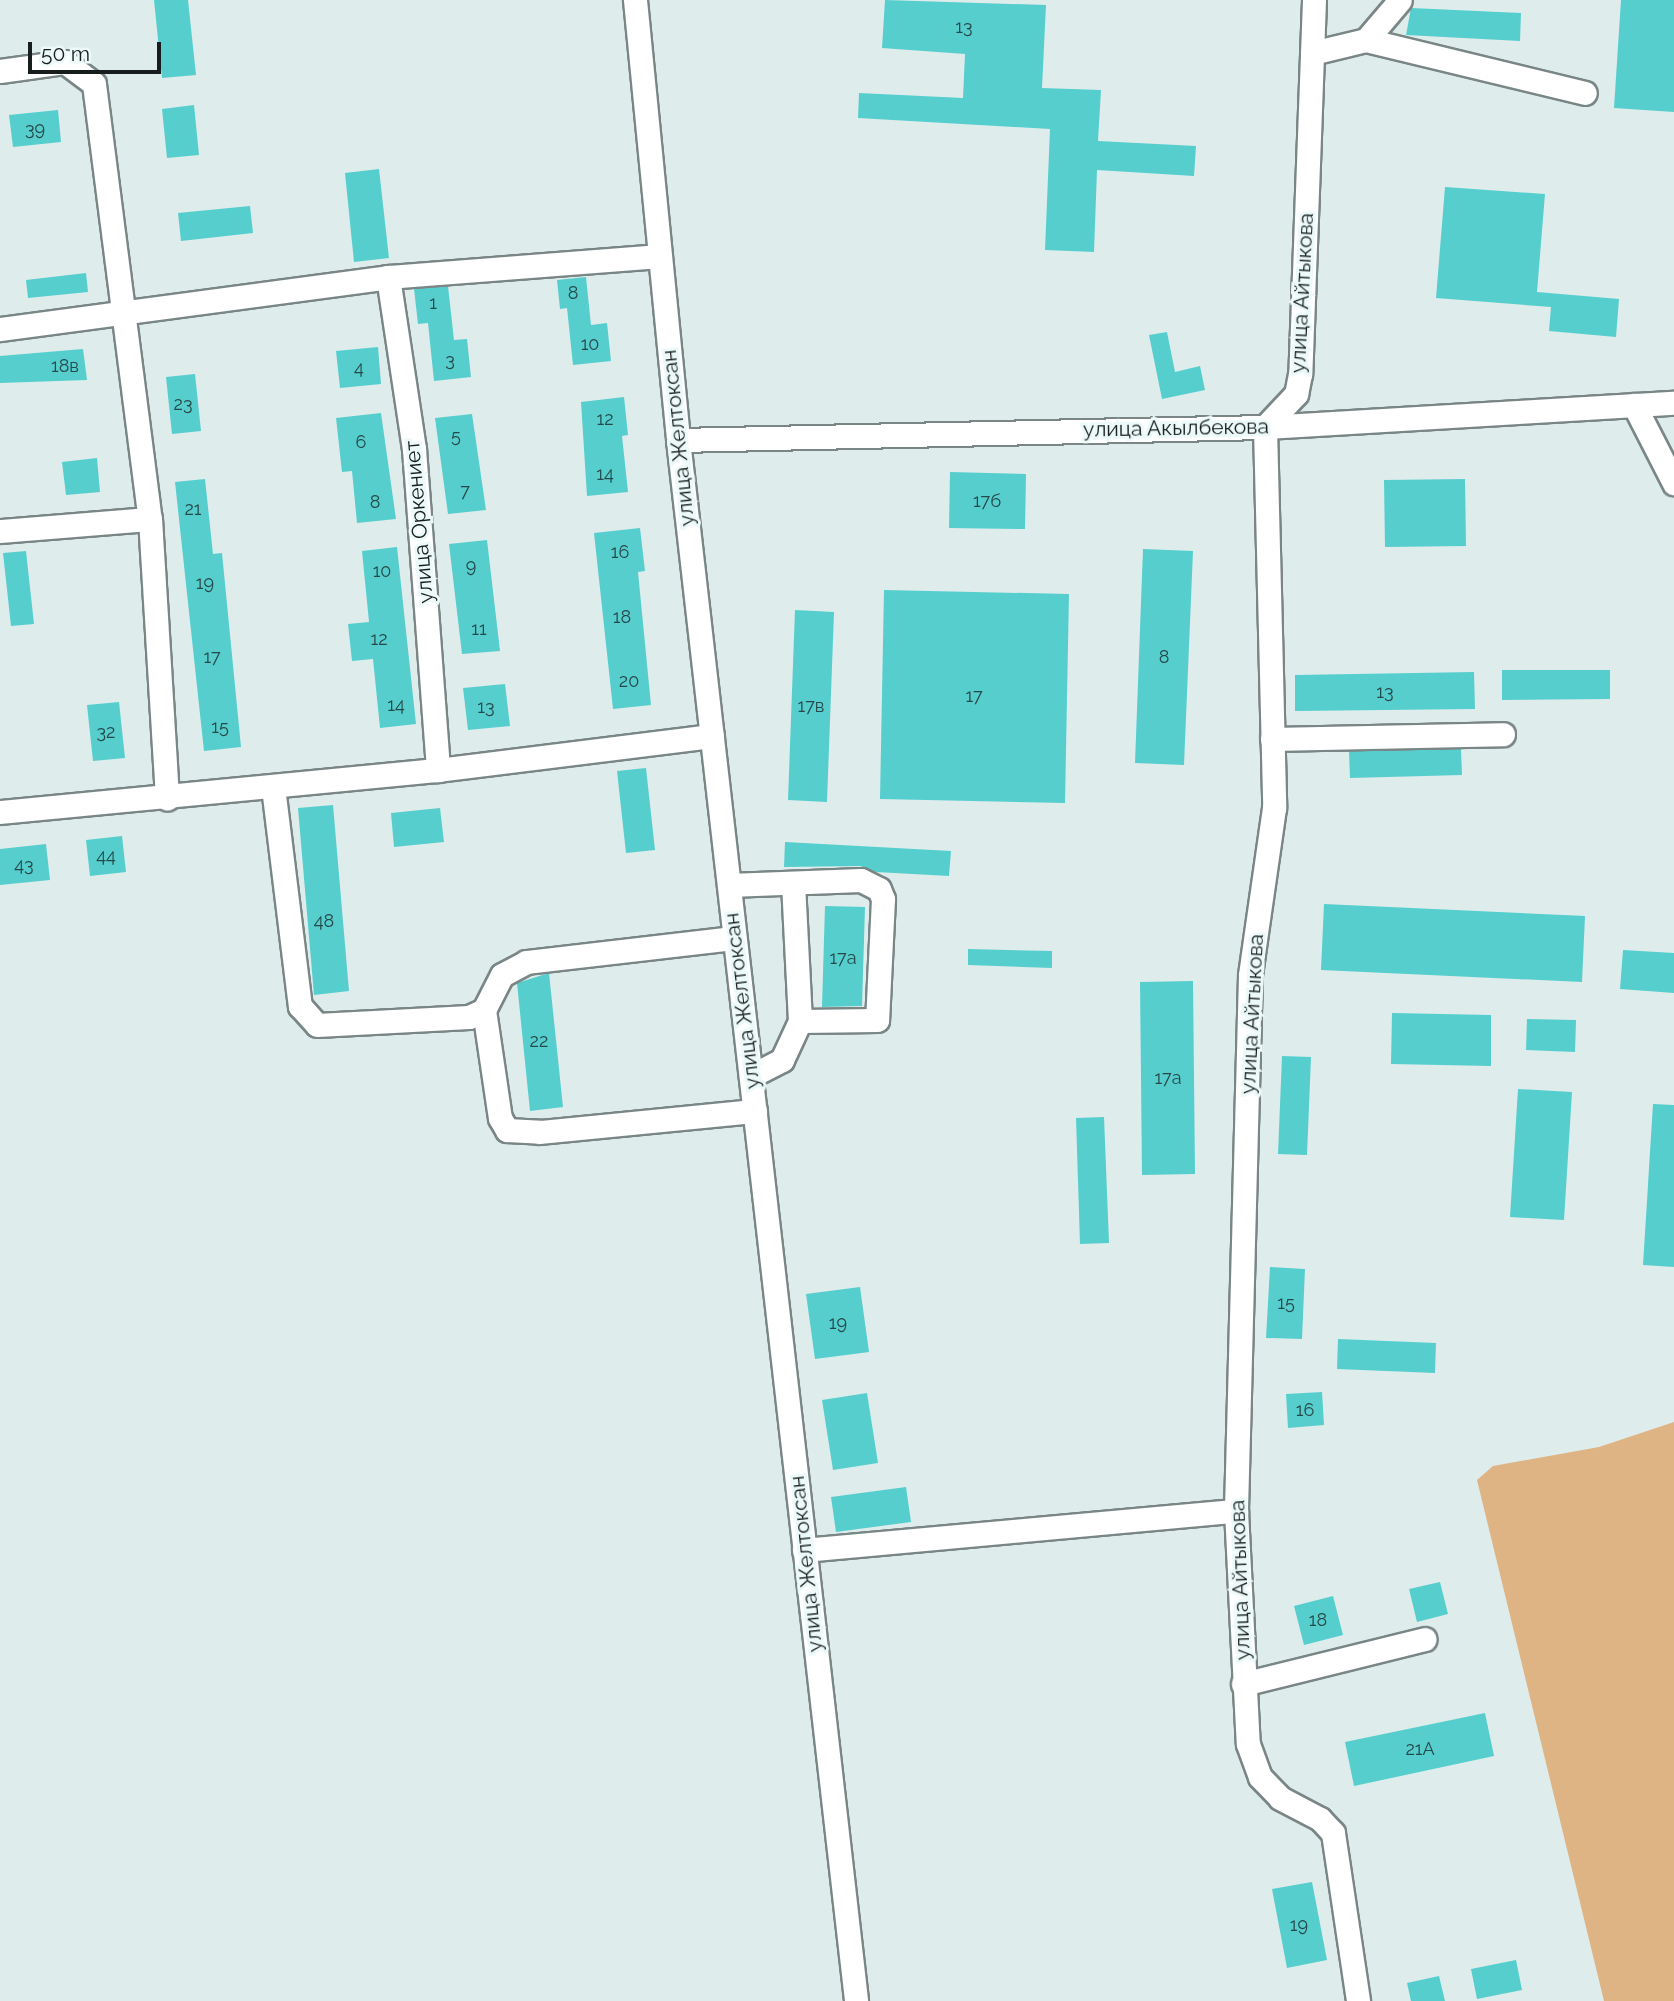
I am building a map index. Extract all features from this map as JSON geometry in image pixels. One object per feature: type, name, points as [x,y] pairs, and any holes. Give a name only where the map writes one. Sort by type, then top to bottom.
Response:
[{"type":"street","name":"улица Желтоксан","points":[[635,0],[657,256],[856,2001]]},
{"type":"street","name":"улица Айтыкова","points":[[1314,0],[1300,374],[1296,394],[1265,426],[1274,808],[1250,975],[1236,1511],[1248,1744],[1260,1777],[1280,1798],[1320,1819],[1333,1833],[1358,2001]]},
{"type":"street","points":[[1366,40],[1400,0]]},
{"type":"street","points":[[1312,53],[1366,40],[1585,93]]},
{"type":"street","points":[[0,71],[65,62],[94,84],[150,519],[167,798]]},
{"type":"street","points":[[0,329],[388,277],[657,256]]},
{"type":"street","name":"улица Оркениет","points":[[388,277],[414,449],[438,769]]},
{"type":"street","name":"улица Акылбекова","points":[[678,440],[1265,426],[1674,403]]},
{"type":"street","points":[[1634,405],[1674,483]]},
{"type":"street","points":[[0,531],[150,519]]},
{"type":"street","points":[[1272,738],[1503,734]]},
{"type":"street","points":[[0,811],[273,787],[712,736]]},
{"type":"street","points":[[273,787],[300,1006],[307,1017],[317,1025],[458,1018],[484,1010]]},
{"type":"street","points":[[729,885],[871,882],[883,899],[880,1015],[871,1023],[800,1021]]},
{"type":"street","points":[[751,1076],[782,1060],[800,1021],[793,883]]},
{"type":"street","points":[[733,938],[526,962],[502,975],[484,1010],[500,1118],[507,1129],[540,1132],[755,1111]]},
{"type":"street","points":[[804,1550],[1236,1511]]},
{"type":"street","points":[[1243,1684],[1425,1639]]},
{"type":"shaded area","points":[[1674,1422],[1674,2001],[1604,2001],[1477,1480],[1493,1466],[1599,1447]]},
{"type":"building","points":[[154,0],[188,0],[196,75],[162,78]]},
{"type":"building","points":[[885,0],[1046,5],[1042,88],[1101,90],[1098,141],[1196,146],[1194,176],[1097,170],[1094,252],[1045,250],[1050,129],[858,118],[859,93],[963,98],[965,54],[882,48]]},
{"type":"building","points":[[1621,0],[1674,0],[1674,112],[1614,108]]},
{"type":"building","points":[[1411,8],[1521,13],[1520,41],[1406,35]]},
{"type":"building","points":[[194,105],[199,155],[167,158],[162,109]]},
{"type":"building","points":[[58,110],[61,142],[13,147],[9,115]]},
{"type":"building","points":[[379,169],[389,258],[354,262],[345,173]]},
{"type":"building","points":[[1445,187],[1545,194],[1537,292],[1619,299],[1616,337],[1549,331],[1551,307],[1436,298]]},
{"type":"building","points":[[250,206],[253,233],[181,241],[178,213]]},
{"type":"building","points":[[86,273],[88,292],[28,298],[26,280]]},
{"type":"building","points":[[586,277],[591,325],[607,323],[611,361],[573,365],[567,308],[560,309],[557,280]]},
{"type":"building","points":[[448,286],[454,340],[467,339],[471,377],[434,381],[428,323],[418,324],[414,289]]},
{"type":"building","points":[[1167,332],[1175,372],[1200,366],[1205,390],[1162,399],[1149,335]]},
{"type":"building","points":[[378,347],[381,384],[340,388],[336,351]]},
{"type":"building","points":[[83,349],[87,380],[0,383],[0,356]]},
{"type":"building","points":[[195,374],[201,431],[172,434],[166,377]]},
{"type":"building","points":[[624,397],[628,435],[622,436],[628,492],[587,496],[581,402]]},
{"type":"building","points":[[381,413],[396,519],[357,523],[352,471],[342,472],[336,418]]},
{"type":"building","points":[[472,414],[486,510],[448,514],[435,418]]},
{"type":"building","points":[[97,458],[100,492],[66,495],[62,462]]},
{"type":"building","points":[[950,472],[1026,474],[1025,529],[949,528]]},
{"type":"building","points":[[205,479],[213,554],[222,553],[241,747],[204,751],[175,482]]},
{"type":"building","points":[[1465,479],[1466,546],[1385,547],[1384,480]]},
{"type":"building","points":[[640,528],[645,571],[638,572],[651,705],[613,709],[594,533]]},
{"type":"building","points":[[487,540],[500,651],[462,654],[449,544]]},
{"type":"building","points":[[397,547],[416,724],[380,728],[373,659],[352,661],[348,624],[369,622],[362,551]]},
{"type":"building","points":[[1143,549],[1193,551],[1184,765],[1135,763]]},
{"type":"building","points":[[26,551],[34,624],[11,626],[3,553]]},
{"type":"building","points":[[884,590],[1069,594],[1065,803],[880,799]]},
{"type":"building","points":[[795,610],[834,612],[827,802],[788,800]]},
{"type":"building","points":[[1502,670],[1610,670],[1610,699],[1502,700]]},
{"type":"building","points":[[1474,672],[1475,709],[1295,711],[1295,675]]},
{"type":"building","points":[[505,684],[510,726],[468,730],[463,688]]},
{"type":"building","points":[[119,702],[125,758],[93,761],[87,705]]},
{"type":"building","points":[[1461,749],[1462,775],[1350,778],[1349,751]]},
{"type":"building","points":[[646,768],[655,850],[626,853],[617,771]]},
{"type":"building","points":[[333,805],[349,991],[314,995],[298,808]]},
{"type":"building","points":[[440,808],[444,842],[394,847],[391,813]]},
{"type":"building","points":[[122,836],[126,872],[90,876],[86,840]]},
{"type":"building","points":[[785,842],[951,851],[949,876],[876,872],[860,866],[784,867]]},
{"type":"building","points":[[46,844],[50,880],[0,885],[0,849]]},
{"type":"building","points":[[1324,904],[1585,916],[1582,982],[1321,970]]},
{"type":"building","points":[[825,906],[865,907],[862,1006],[822,1007]]},
{"type":"building","points":[[968,949],[1052,951],[1052,968],[968,965]]},
{"type":"building","points":[[1623,950],[1674,953],[1674,993],[1620,989]]},
{"type":"building","points":[[549,973],[563,1107],[530,1111],[517,983]]},
{"type":"building","points":[[1193,981],[1195,1174],[1142,1175],[1140,982]]},
{"type":"building","points":[[1392,1013],[1491,1015],[1491,1066],[1391,1064]]},
{"type":"building","points":[[1527,1019],[1576,1020],[1575,1052],[1526,1050]]},
{"type":"building","points":[[1282,1056],[1311,1057],[1307,1155],[1278,1154]]},
{"type":"building","points":[[1518,1089],[1572,1092],[1564,1220],[1510,1217]]},
{"type":"building","points":[[1653,1104],[1674,1105],[1674,1267],[1643,1265]]},
{"type":"building","points":[[1104,1117],[1109,1243],[1080,1244],[1076,1118]]},
{"type":"building","points":[[1270,1267],[1305,1269],[1302,1339],[1266,1338]]},
{"type":"building","points":[[860,1287],[869,1352],[815,1359],[806,1294]]},
{"type":"building","points":[[1338,1339],[1436,1343],[1435,1373],[1337,1369]]},
{"type":"building","points":[[1322,1392],[1324,1425],[1288,1428],[1286,1394]]},
{"type":"building","points":[[867,1393],[878,1463],[833,1470],[822,1400]]},
{"type":"building","points":[[906,1487],[911,1522],[836,1532],[831,1497]]},
{"type":"building","points":[[1440,1582],[1448,1614],[1417,1622],[1409,1589]]},
{"type":"building","points":[[1333,1596],[1343,1635],[1304,1645],[1294,1606]]},
{"type":"building","points":[[1485,1713],[1494,1756],[1354,1786],[1345,1742]]},
{"type":"building","points":[[1312,1882],[1327,1960],[1287,1968],[1272,1889]]},
{"type":"building","points":[[1516,1960],[1522,1990],[1477,1999],[1471,1969]]},
{"type":"building","points":[[1439,1976],[1445,2001],[1411,2001],[1407,1983]]}]
